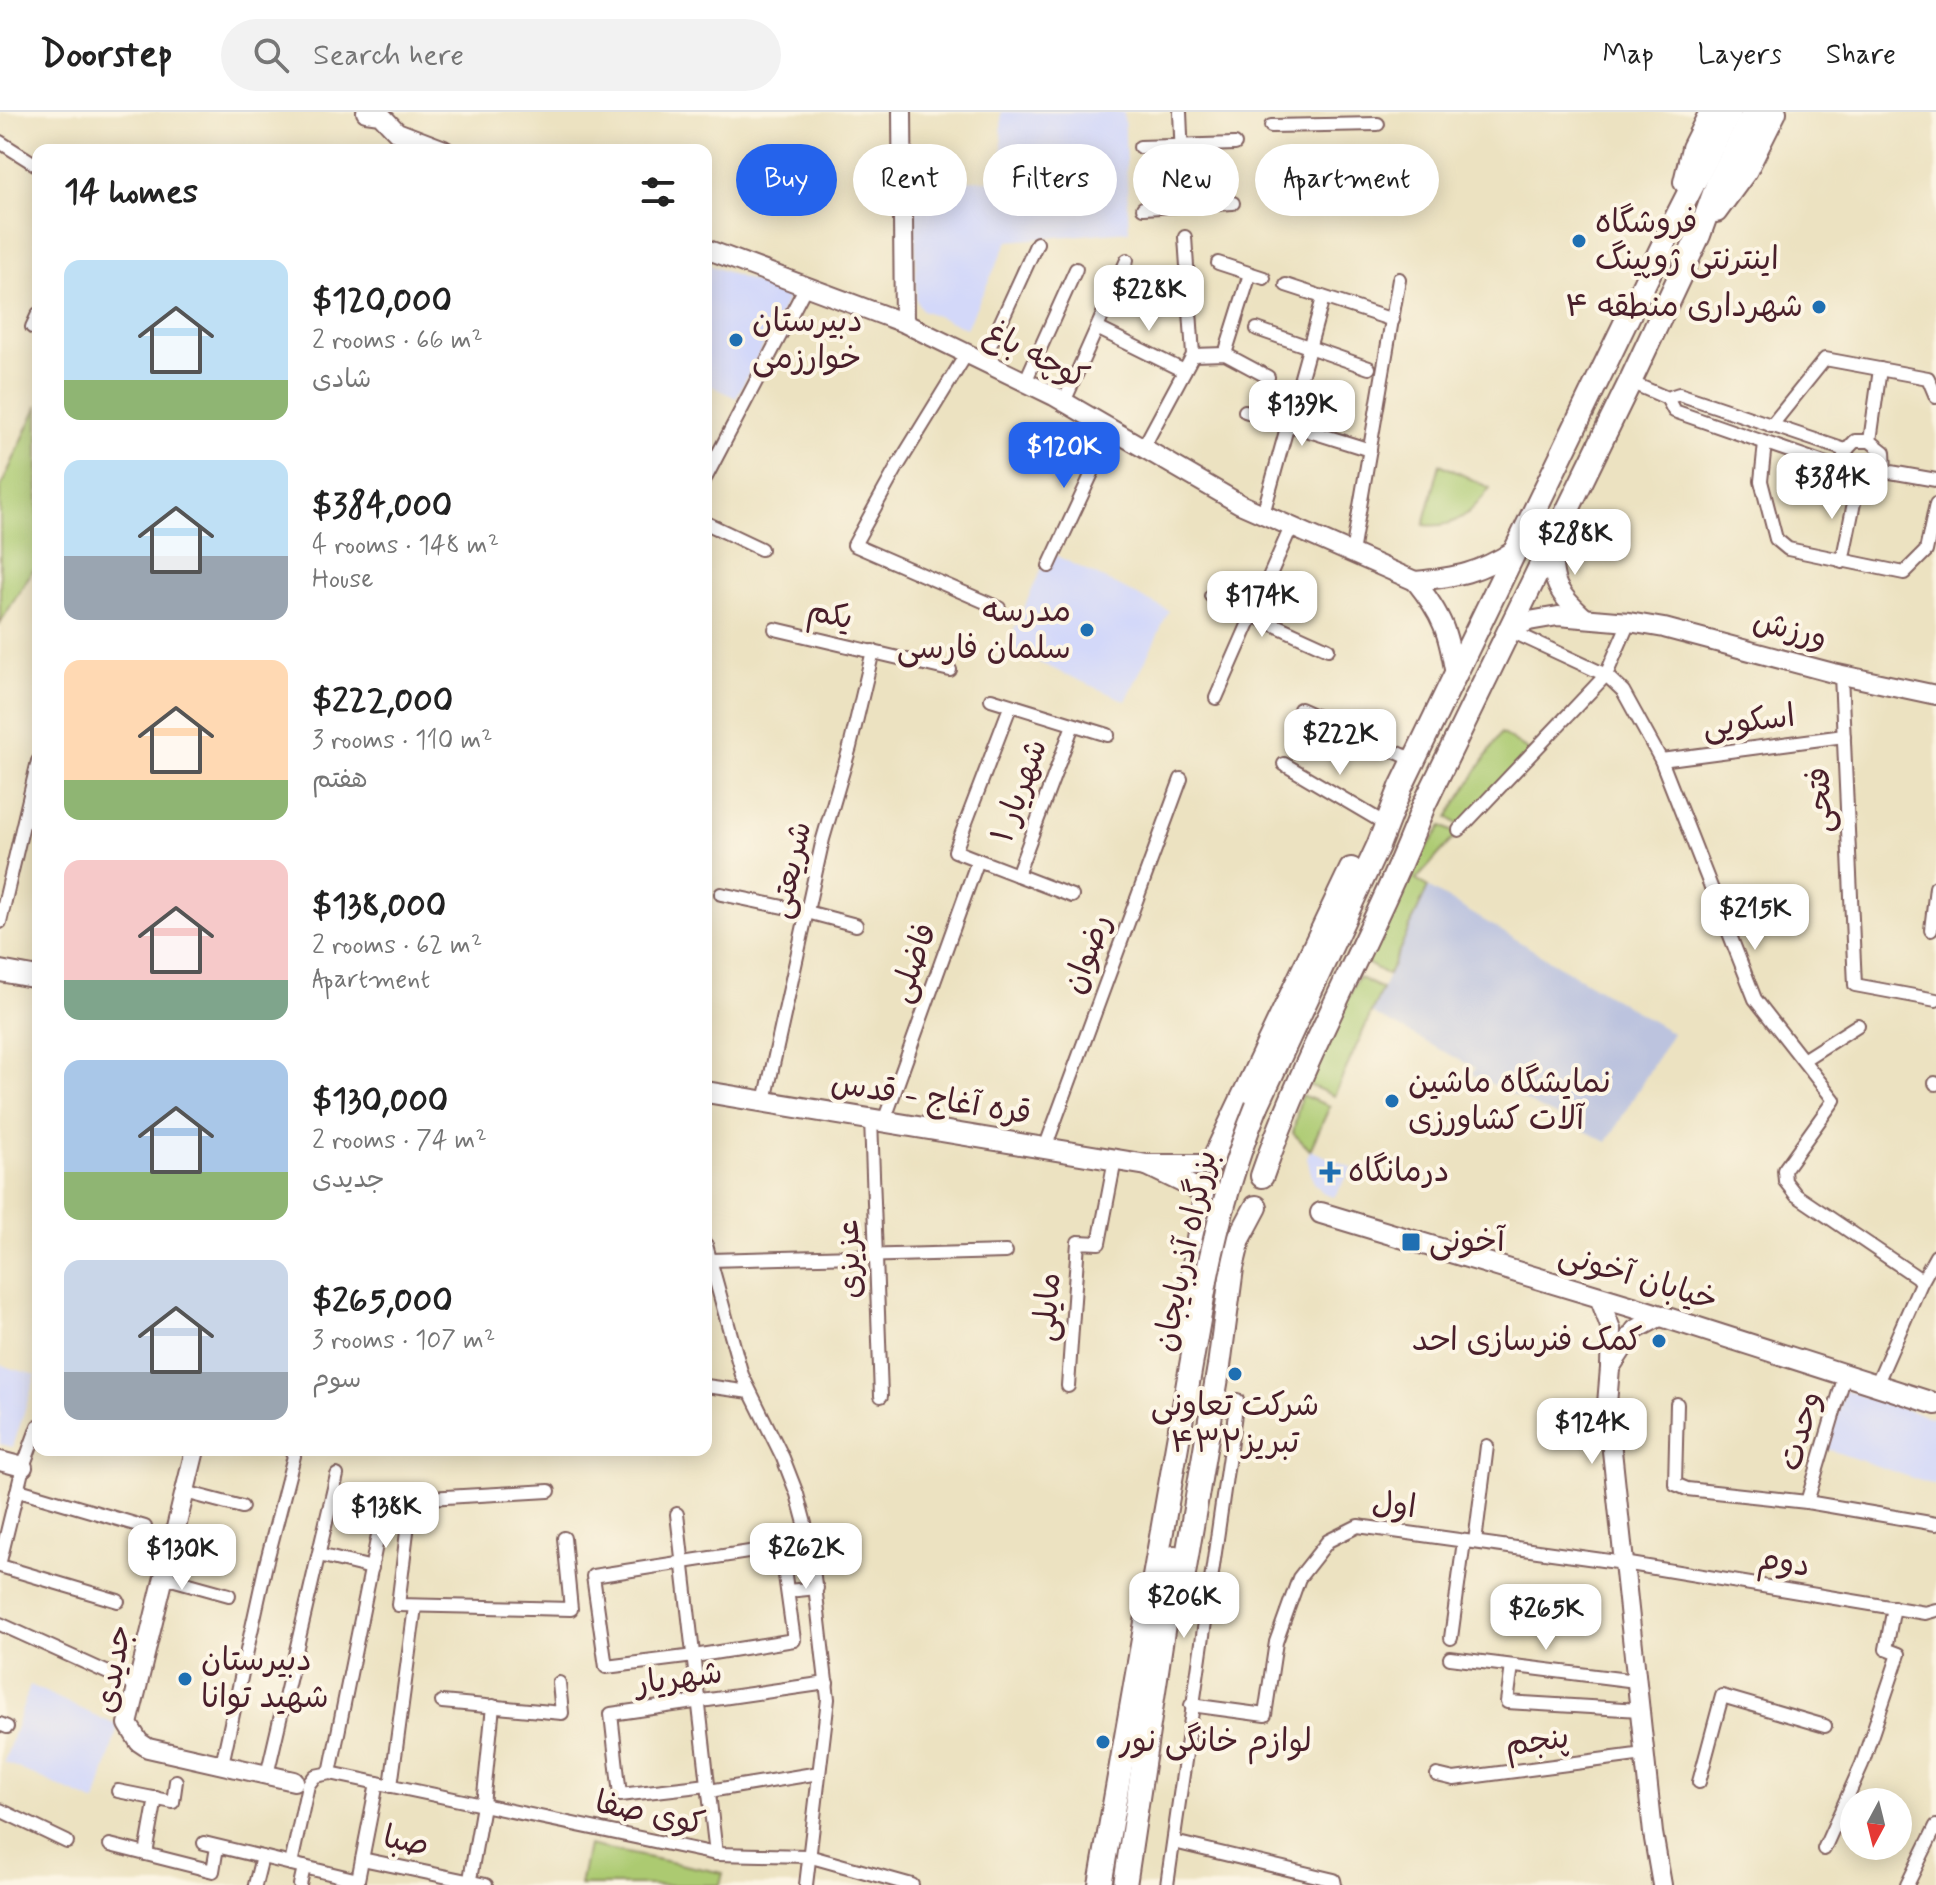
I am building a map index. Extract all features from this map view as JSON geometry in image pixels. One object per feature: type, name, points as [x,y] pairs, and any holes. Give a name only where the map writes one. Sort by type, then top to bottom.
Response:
[{"type":"highway","name":"بزرگراه آذربایجان","points":[[1675,220],[1693,148],[1711,112]]},
{"type":"highway","name":"بزرگراه آذربایجان","points":[[1262,1176],[1262,1110],[1401,787],[1730,112]]},
{"type":"highway","name":"بزرگراه آذربایجان","points":[[1211,1164],[1262,1110],[1391,851],[1424,805],[1630,382],[1699,235],[1717,185],[1754,112]]},
{"type":"highway","name":"بزرگراه آذربایجان","points":[[1699,235],[1746,170],[1775,112]]},
{"type":"highway","name":"بزرگراه آذربایجان","points":[[1100,1885],[1178,1526],[1219,1277],[1239,1188],[1262,1110],[1363,843],[1401,787]]},
{"type":"highway","points":[[1228,1157],[1256,1165],[1262,1176],[1263,1194],[1256,1207],[1241,1213],[1213,1205],[1204,1194],[1203,1176],[1211,1164],[1228,1157]]},
{"type":"highway","name":"بزرگراه آذربایجان","points":[[1125,1885],[1157,1620],[1149,1540],[1204,1194]]},
{"type":"highway","name":"بزرگراه آذربایجان","points":[[1219,1277],[1256,1207]]},
{"type":"highway","points":[[1193,1260],[1203,1250],[1216,1249],[1228,1255],[1219,1277]]},
{"type":"main road","points":[[902,112],[904,323]]},
{"type":"main road","points":[[375,113],[397,132],[428,144]]},
{"type":"main road","name":"کوچه باغ","points":[[712,251],[904,323],[1064,402],[1240,504],[1415,581]]},
{"type":"main road","points":[[1551,543],[1553,577],[1558,591],[1585,618]]},
{"type":"main road","points":[[1415,581],[1450,578],[1484,569],[1515,550]]},
{"type":"main road","points":[[1415,581],[1436,607],[1449,637],[1455,675]]},
{"type":"main road","name":"ورزش","points":[[1509,630],[1529,621],[1558,616],[1629,622],[1664,628],[1841,675],[1936,695]]},
{"type":"main road","points":[[0,971],[32,977]]},
{"type":"main road","name":"قره آغاج - قدس","points":[[712,1093],[1147,1165]]},
{"type":"main road","points":[[1147,1165],[1211,1164]]},
{"type":"main road","points":[[1147,1165],[1204,1194]]},
{"type":"main road","name":"خیابان آخونی","points":[[1321,1213],[1661,1316],[1936,1404]]},
{"type":"main road","points":[[1599,1297],[1611,1329],[1607,1404],[1653,1833],[1662,1885]]},
{"type":"main road","points":[[1610,1368],[1635,1330],[1661,1316]]},
{"type":"main road","name":"جدیدی","points":[[194,1456],[128,1724],[139,1742],[148,1748],[301,1783]]},
{"type":"main road","points":[[0,1461],[23,1467]]},
{"type":"street","points":[[1180,112],[1182,144]]},
{"type":"street","points":[[1271,126],[1328,119],[1378,124]]},
{"type":"street","points":[[1,146],[32,163]]},
{"type":"street","points":[[1143,448],[1193,355],[1185,237]]},
{"type":"street","points":[[999,608],[854,545],[897,467],[975,357],[1037,243]]},
{"type":"street","points":[[1064,402],[1127,260]]},
{"type":"street","points":[[1218,263],[1264,278]]},
{"type":"street","points":[[1025,382],[1076,269]]},
{"type":"street","points":[[1225,354],[1250,274]]},
{"type":"street","points":[[1352,553],[1399,279]]},
{"type":"street","points":[[1286,285],[1393,320]]},
{"type":"street","points":[[712,466],[806,286]]},
{"type":"street","points":[[1263,514],[1323,298]]},
{"type":"street","points":[[1097,328],[1184,371]]},
{"type":"street","points":[[1257,329],[1369,368]]},
{"type":"street","points":[[1193,355],[1225,354],[1268,377]]},
{"type":"street","points":[[1771,426],[1825,359],[1928,378],[1936,397]]},
{"type":"street","points":[[1870,441],[1880,369]]},
{"type":"street","points":[[1630,382],[1667,398],[1674,411],[1841,469]]},
{"type":"street","points":[[1667,398],[1679,394],[1845,450]]},
{"type":"street","points":[[1245,411],[1370,450]]},
{"type":"street","points":[[1049,566],[1112,430]]},
{"type":"street","points":[[1855,441],[1870,441],[1884,452],[1885,471],[1874,486],[1857,488],[1846,481],[1841,469],[1845,450],[1855,441]]},
{"type":"street","points":[[1765,443],[1761,481],[1776,539],[1788,549],[1904,573],[1926,551],[1936,504]]},
{"type":"street","points":[[1885,471],[1936,480]]},
{"type":"street","points":[[1842,562],[1857,488]]},
{"type":"street","points":[[712,526],[761,549]]},
{"type":"street","points":[[1216,698],[1291,527]]},
{"type":"street","points":[[1211,596],[1328,649]]},
{"type":"street","points":[[1459,830],[1606,675],[1629,622]]},
{"type":"street","name":"یکم","points":[[775,629],[873,651]]},
{"type":"street","points":[[1509,630],[1606,675],[1623,691],[1661,760],[1755,999],[1834,1100],[1784,1170],[1785,1181],[1796,1195],[1917,1277],[1921,1283]]},
{"type":"street","points":[[873,651],[950,670]]},
{"type":"street","name":"شریعتی","points":[[765,1101],[823,839],[850,747],[873,651]]},
{"type":"street","name":"فتحی","points":[[1841,675],[1855,985],[1936,1000]]},
{"type":"street","points":[[991,699],[1108,735]]},
{"type":"street","points":[[1010,707],[955,851],[1072,896]]},
{"type":"street","points":[[1300,709],[1414,760]]},
{"type":"street","name":"شهریار ۱","points":[[1017,875],[1073,725]]},
{"type":"street","name":"اسکویی","points":[[1661,760],[1844,736]]},
{"type":"street","points":[[1284,764],[1379,820]]},
{"type":"street","name":"رضوان","points":[[1045,1148],[1181,779]]},
{"type":"street","points":[[0,922],[32,786]]},
{"type":"street","name":"فاضلی","points":[[878,1120],[978,860]]},
{"type":"street","points":[[1931,930],[1936,887]]},
{"type":"street","points":[[721,894],[856,925]]},
{"type":"street","points":[[1803,1060],[1858,1025]]},
{"type":"street","name":"عزیزی","points":[[878,1120],[876,1255],[881,1396]]},
{"type":"street","name":"مایلی","points":[[1068,1386],[1078,1242],[1099,1243],[1115,1160]]},
{"type":"street","points":[[712,1260],[1006,1252]]},
{"type":"street","points":[[1876,1385],[1936,1256]]},
{"type":"street","points":[[712,1267],[742,1375],[797,1494],[810,1542],[817,1588],[828,1699],[806,1885]]},
{"type":"street","name":"وحدت","points":[[1807,1502],[1845,1375]]},
{"type":"street","points":[[712,1387],[750,1392]]},
{"type":"street","points":[[1167,1885],[1237,1400]]},
{"type":"street","points":[[1677,1404],[1675,1484],[1687,1489],[1807,1502],[1936,1524]]},
{"type":"street","points":[[32,1442],[4,1532],[0,1563],[118,1601]]},
{"type":"street","points":[[1451,1638],[1487,1446]]},
{"type":"street","points":[[222,1764],[266,1564],[294,1456]]},
{"type":"street","points":[[267,1775],[337,1475]]},
{"type":"street","points":[[19,1490],[145,1527]]},
{"type":"street","points":[[549,1491],[411,1499],[398,1605],[571,1609],[564,1538]]},
{"type":"street","points":[[185,1492],[242,1507]]},
{"type":"street","points":[[677,1514],[716,1854]]},
{"type":"street","name":"اول","points":[[1191,1705],[1265,1715],[1276,1642],[1299,1578],[1328,1541],[1358,1526],[1624,1563]]},
{"type":"street","points":[[300,1885],[301,1783],[315,1776],[336,1774],[379,1530]]},
{"type":"street","points":[[781,1547],[794,1640],[606,1667],[593,1576],[684,1562],[781,1547]]},
{"type":"street","points":[[319,1555],[372,1568]]},
{"type":"street","name":"دوم","points":[[1624,1563],[1894,1607],[1936,1611]]},
{"type":"street","points":[[164,1577],[229,1595]]},
{"type":"street","points":[[788,1591],[817,1588]]},
{"type":"street","points":[[391,1786],[415,1607]]},
{"type":"street","points":[[1824,1849],[1862,1764],[1899,1654],[1886,1649],[1894,1607]]},
{"type":"street","points":[[0,1624],[137,1686]]},
{"type":"street","points":[[1450,1658],[1636,1681]]},
{"type":"street","points":[[1512,1666],[1507,1702],[1640,1710]]},
{"type":"street","points":[[442,1702],[562,1713],[559,1683]]},
{"type":"street","name":"شهریار","points":[[708,1788],[620,1795],[611,1714],[827,1683]]},
{"type":"street","points":[[1699,1782],[1722,1696],[1825,1726]]},
{"type":"street","points":[[470,1883],[483,1805],[493,1706]]},
{"type":"street","name":"پنجم","points":[[1437,1775],[1454,1779],[1644,1754]]},
{"type":"street","points":[[708,1788],[819,1773]]},
{"type":"street","name":"کوی صفا","points":[[336,1774],[716,1854],[808,1856],[890,1882],[912,1885]]},
{"type":"street","points":[[118,1791],[173,1802],[176,1781]]},
{"type":"street","points":[[110,1845],[213,1871],[211,1845],[357,1883],[377,1783]]},
{"type":"street","points":[[146,1854],[156,1798]]},
{"type":"street","points":[[0,1810],[67,1842]]},
{"type":"street","points":[[1907,1885],[1936,1826]]},
{"type":"street","points":[[1174,1842],[1334,1883]]},
{"type":"street","points":[[255,1885],[262,1857]]},
{"type":"street","name":"صبا","points":[[362,1859],[486,1885]]},
{"type":"shaded area","points":[[1001,112],[1124,112],[1129,231],[1008,241],[966,328],[922,310],[916,300],[915,216],[967,216],[967,180],[983,180],[983,216],[1117,216],[1117,144],[1002,144]]},
{"type":"shaded area","name":"دبیرستان خوارزمی","points":[[712,266],[789,296],[736,398],[712,386]]},
{"type":"shaded area","name":"مدرسه سلمان فارسی","points":[[1049,552],[1169,611],[1126,701],[1006,648]]},
{"type":"shaded area","points":[[1428,887],[1672,1033],[1607,1142],[1472,1074],[1475,1068],[1371,1013]]},
{"type":"shaded area","name":"درمانگاه","points":[[1310,1150],[1353,1168],[1334,1197],[1324,1194],[1313,1181],[1307,1158]]},
{"type":"shaded area","points":[[0,1365],[32,1374],[32,1388],[13,1447],[0,1444]]},
{"type":"shaded area","points":[[1844,1390],[1936,1419],[1936,1486],[1827,1449]]},
{"type":"shaded area","points":[[30,1685],[118,1726],[96,1803],[4,1762]]},
{"type":"green space","points":[[32,418],[32,572],[0,623],[0,489]]},
{"type":"green space","points":[[1440,464],[1490,488],[1462,517],[1445,524],[1424,525]]},
{"type":"green space","points":[[1501,733],[1532,753],[1461,827],[1448,817]]},
{"type":"green space","points":[[1442,826],[1457,834],[1416,880],[1428,887],[1388,975],[1363,961],[1409,873]]},
{"type":"green space","points":[[1358,977],[1382,989],[1334,1096],[1307,1084]]},
{"type":"green space","points":[[1301,1095],[1330,1106],[1310,1150],[1293,1133]]},
{"type":"green space","points":[[588,1845],[723,1873],[720,1885],[580,1885]]},
{"type":"place","name":"فروشگاه اینترنتی ژوپینگ","points":[[1579,241]]},
{"type":"place","name":"شهرداری منطقه ۴","points":[[1819,307]]},
{"type":"place","name":"دبیرستان خوارزمی","points":[[736,340]]},
{"type":"place","name":"مدرسه سلمان فارسی","points":[[1087,630]]},
{"type":"place","name":"نمایشگاه ماشین آلات کشاورزی","points":[[1392,1101]]},
{"type":"place","name":"درمانگاه","points":[[1330,1172]]},
{"type":"place","name":"آخونی","points":[[1411,1242]]},
{"type":"place","name":"کمک فنرسازی احد","points":[[1659,1341]]},
{"type":"place","name":"شرکت تعاونی ۴۳۲تبریز","points":[[1235,1374]]},
{"type":"place","name":"دبیرستان شهید توانا","points":[[185,1679]]},
{"type":"place","name":"لوازم خانگی نور","points":[[1103,1742]]}]
